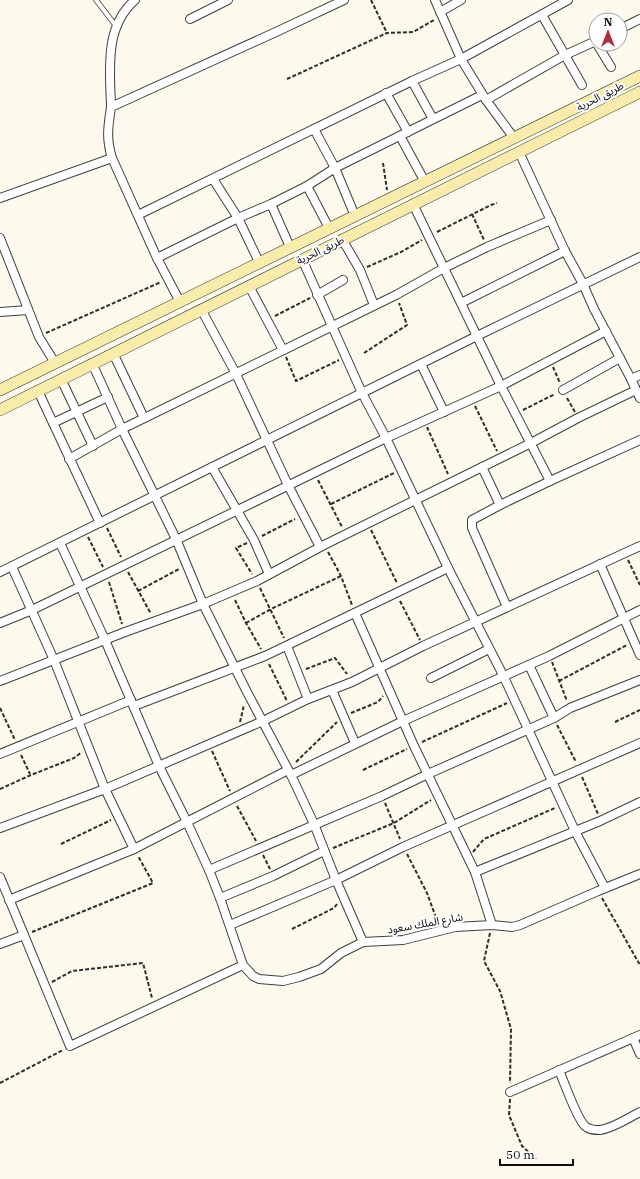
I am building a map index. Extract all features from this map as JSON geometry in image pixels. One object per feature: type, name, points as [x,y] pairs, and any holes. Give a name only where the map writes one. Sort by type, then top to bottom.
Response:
[{"type":"main road","name":"طريق الحرية","points":[[0,390],[640,76]]},
{"type":"main road","name":"طريق الحرية","points":[[0,410],[640,92]]},
{"type":"street","points":[[135,0],[123,13],[116,26],[110,56],[111,107],[108,144],[112,158],[167,280],[180,302]]},
{"type":"street","points":[[190,19],[228,0]]},
{"type":"street","points":[[111,107],[344,0]]},
{"type":"street","points":[[435,0],[461,59],[484,97],[514,138]]},
{"type":"street","points":[[441,13],[461,0]]},
{"type":"street","points":[[138,216],[386,93],[461,59],[542,15],[563,1]]},
{"type":"street","points":[[542,15],[582,84]]},
{"type":"street","points":[[628,25],[640,19]]},
{"type":"street","points":[[157,258],[307,186],[335,168],[433,119],[484,97],[565,55],[588,45]]},
{"type":"street","points":[[602,52],[611,67]]},
{"type":"street","points":[[412,81],[433,119]]},
{"type":"street","points":[[386,93],[408,132]]},
{"type":"street","points":[[314,129],[335,168],[355,216]]},
{"type":"street","points":[[400,136],[425,182]]},
{"type":"street","points":[[519,152],[565,251],[583,284],[594,309],[632,379],[640,398]]},
{"type":"street","points":[[0,198],[112,158]]},
{"type":"street","points":[[213,179],[238,218],[259,262]]},
{"type":"street","points":[[307,186],[329,228]]},
{"type":"street","points":[[270,204],[290,247]]},
{"type":"street","points":[[413,204],[501,386],[550,481]]},
{"type":"street","points":[[69,459],[122,429],[396,295],[444,268],[551,220]]},
{"type":"street","points":[[0,238],[39,337],[55,363]]},
{"type":"street","points":[[342,239],[360,270],[374,305]]},
{"type":"street","points":[[461,303],[565,251]]},
{"type":"street","points":[[0,572],[640,256]]},
{"type":"street","points":[[302,259],[362,393],[386,438],[448,568],[503,675],[513,700],[553,780],[601,889]]},
{"type":"street","points":[[317,295],[343,280]]},
{"type":"street","points":[[249,286],[283,350]]},
{"type":"street","points":[[201,309],[236,374],[288,485],[322,546]]},
{"type":"street","points":[[0,312],[28,310]]},
{"type":"street","points":[[0,623],[32,610],[386,438],[472,400],[606,331]]},
{"type":"street","points":[[113,353],[144,418]]},
{"type":"street","points":[[563,390],[620,358]]},
{"type":"street","points":[[92,363],[122,429],[176,539],[204,604],[314,824],[342,896],[364,942]]},
{"type":"street","points":[[421,364],[444,412]]},
{"type":"street","points":[[632,379],[640,375]]},
{"type":"street","points":[[61,379],[93,446]]},
{"type":"street","points":[[0,681],[125,632],[204,604],[257,581],[345,534],[636,390]]},
{"type":"street","points":[[38,391],[69,459],[102,522]]},
{"type":"street","points":[[53,423],[108,396]]},
{"type":"street","points":[[507,607],[471,526],[474,518],[640,440]]},
{"type":"street","points":[[212,467],[254,540],[269,574]]},
{"type":"street","points":[[482,467],[500,505]]},
{"type":"street","points":[[0,876],[70,1046],[243,965],[209,870],[159,766],[105,640],[60,543]]},
{"type":"street","points":[[0,828],[106,789],[263,721],[290,707],[352,682],[423,646],[476,623],[624,552],[640,546]]},
{"type":"street","points":[[600,564],[640,655]]},
{"type":"street","points":[[12,567],[54,660],[88,748],[134,849]]},
{"type":"street","points":[[0,754],[79,722],[235,668],[265,656],[448,568]]},
{"type":"street","points":[[9,900],[134,849],[233,798],[503,675],[549,656],[640,610]]},
{"type":"street","points":[[355,613],[414,746],[475,872],[492,925]]},
{"type":"street","points":[[287,646],[308,700]]},
{"type":"street","points":[[431,678],[489,649]]},
{"type":"street","points":[[528,665],[554,718]]},
{"type":"street","points":[[209,870],[382,796],[554,718],[570,708],[640,680]]},
{"type":"street","points":[[332,690],[355,743]]},
{"type":"street","points":[[230,926],[336,880],[403,847],[453,826],[553,780],[640,743]]},
{"type":"street","points":[[475,872],[600,821],[640,802]]},
{"type":"street","points":[[220,898],[273,876],[324,851]]},
{"type":"street","name":"شارع الملك سعود","points":[[243,965],[252,976],[259,979],[283,981],[321,969],[341,953],[364,942],[402,940],[422,936],[440,930],[466,926],[492,925],[512,927],[520,925],[601,889],[640,874]]},
{"type":"street","points":[[0,944],[24,935]]},
{"type":"street","points":[[510,1092],[637,1037],[640,1054]]},
{"type":"street","points":[[559,1070],[579,1117],[585,1126],[595,1130],[605,1128],[640,1112]]},
{"type":"lane","points":[[96,0],[116,26]]},
{"type":"path","points":[[371,0],[387,33]]},
{"type":"path","points":[[286,79],[387,33],[412,32],[419,29],[441,13]]},
{"type":"path","points":[[383,163],[388,200]]},
{"type":"path","points":[[360,270],[401,252],[428,236],[497,203]]},
{"type":"path","points":[[472,214],[488,248]]},
{"type":"path","points":[[39,337],[167,280]]},
{"type":"path","points":[[267,320],[317,295]]},
{"type":"path","points":[[364,353],[407,325],[396,295]]},
{"type":"path","points":[[283,350],[296,381],[346,356]]},
{"type":"path","points":[[550,361],[578,418]]},
{"type":"path","points":[[516,414],[563,390]]},
{"type":"path","points":[[472,400],[501,458]]},
{"type":"path","points":[[424,421],[452,482]]},
{"type":"path","points":[[331,504],[401,469]]},
{"type":"path","points":[[314,473],[345,534]]},
{"type":"path","points":[[287,646],[257,581],[236,548],[304,515]]},
{"type":"path","points":[[102,522],[155,622]]},
{"type":"path","points":[[368,523],[423,646]]},
{"type":"path","points":[[85,530],[106,574],[125,632]]},
{"type":"path","points":[[322,546],[342,576],[355,613]]},
{"type":"path","points":[[624,552],[640,585]]},
{"type":"path","points":[[138,591],[186,564]]},
{"type":"path","points":[[246,622],[270,609],[342,576]]},
{"type":"path","points":[[231,592],[290,707]]},
{"type":"path","points":[[559,681],[634,642]]},
{"type":"path","points":[[549,656],[570,708]]},
{"type":"path","points":[[297,672],[335,658],[352,682]]},
{"type":"path","points":[[289,772],[343,716],[378,702],[389,690]]},
{"type":"path","points":[[238,732],[247,692]]},
{"type":"path","points":[[363,770],[513,700]]},
{"type":"path","points":[[0,708],[31,775]]},
{"type":"path","points":[[615,722],[640,710]]},
{"type":"path","points":[[554,718],[579,770],[600,821]]},
{"type":"path","points":[[209,744],[233,798],[273,876]]},
{"type":"path","points":[[0,789],[74,758],[88,748]]},
{"type":"path","points":[[382,796],[403,847],[427,892],[440,930]]},
{"type":"path","points":[[324,851],[394,823],[439,796]]},
{"type":"path","points":[[468,857],[484,840],[563,805]]},
{"type":"path","points":[[61,844],[119,816]]},
{"type":"path","points":[[24,935],[153,883],[134,849]]},
{"type":"path","points":[[601,889],[640,965]]},
{"type":"path","points":[[292,929],[334,908],[342,896]]},
{"type":"path","points":[[492,925],[484,961],[500,991],[511,1029],[509,1115],[522,1146],[536,1159]]},
{"type":"path","points":[[44,986],[72,971],[143,964],[154,1006]]},
{"type":"path","points":[[0,1083],[70,1046]]}]
